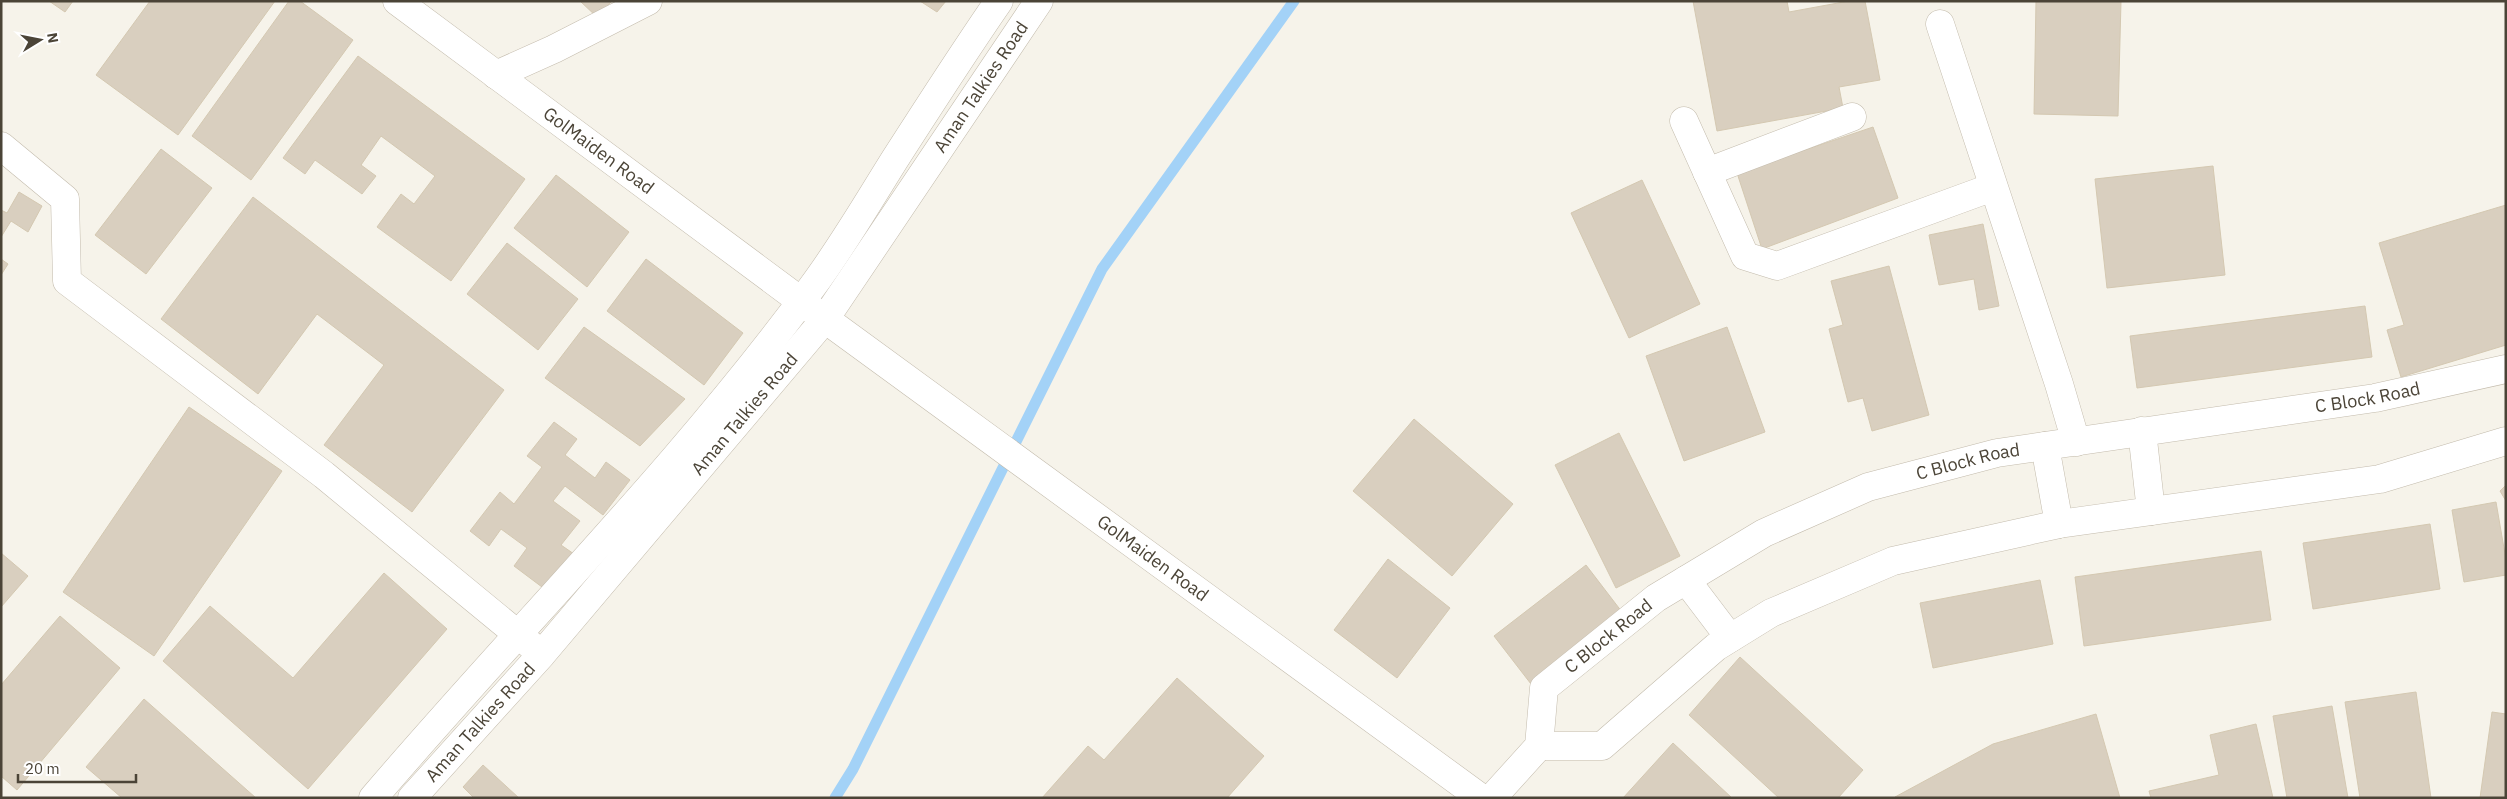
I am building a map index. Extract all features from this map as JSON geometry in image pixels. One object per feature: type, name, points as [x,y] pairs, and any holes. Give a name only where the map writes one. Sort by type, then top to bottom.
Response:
[{"type":"street","name":"GolMaiden Road","points":[[397,1],[825,319],[1481,798]]},
{"type":"street","points":[[496,75],[554,49],[648,1]]},
{"type":"street","name":"Aman Talkies Road","points":[[412,798],[542,654],[708,437],[836,254],[894,161],[999,1]]},
{"type":"street","name":"Aman Talkies Road","points":[[373,798],[638,500],[708,437],[825,319],[1039,1]]},
{"type":"street","points":[[1940,24],[2059,384],[2076,442]]},
{"type":"street","points":[[1707,172],[1852,117]]},
{"type":"street","points":[[1684,122],[1745,256],[1778,266],[1993,187]]},
{"type":"street","points":[[1,146],[65,199],[67,282],[324,475],[542,654]]},
{"type":"street","points":[[894,161],[921,176]]},
{"type":"street","name":"C Block Road","points":[[1539,746],[1544,688],[1656,598],[1764,533],[1868,487],[1997,453],[2375,398],[2506,369]]},
{"type":"street","points":[[2142,431],[2151,511]]},
{"type":"street","points":[[1492,798],[1539,746],[1602,746],[1716,647],[1730,638],[1772,613],[1893,561],[2059,524],[2380,479],[2506,442]]},
{"type":"street","points":[[2045,446],[2059,524]]},
{"type":"street","points":[[1686,580],[1730,638]]},
{"type":"building","points":[[49,1],[73,1],[65,12]]},
{"type":"building","points":[[150,1],[275,1],[178,135],[96,75]]},
{"type":"building","points":[[289,1],[300,1],[353,40],[251,180],[192,136]]},
{"type":"building","points":[[580,1],[612,1],[597,17]]},
{"type":"building","points":[[920,1],[946,1],[937,12]]},
{"type":"building","points":[[1693,1],[1787,1],[1789,12],[1849,1],[1865,1],[1880,80],[1839,87],[1843,108],[1717,131]]},
{"type":"building","points":[[2036,1],[2121,1],[2118,116],[2034,114]]},
{"type":"building","points":[[358,56],[525,179],[451,281],[377,227],[401,194],[414,204],[435,176],[381,136],[361,165],[376,176],[362,194],[315,160],[305,174],[283,158]]},
{"type":"building","points":[[1873,127],[1898,198],[1762,249],[1737,173]]},
{"type":"building","points":[[161,149],[212,188],[146,274],[95,235]]},
{"type":"building","points":[[2213,166],[2225,275],[2107,288],[2095,179]]},
{"type":"building","points":[[556,175],[629,232],[587,287],[514,228]]},
{"type":"building","points":[[1642,180],[1700,304],[1629,338],[1571,213]]},
{"type":"building","points":[[19,192],[42,206],[28,232],[11,221],[1,237],[1,210],[7,213]]},
{"type":"building","points":[[253,197],[504,390],[412,512],[324,445],[384,365],[317,314],[258,394],[161,319]]},
{"type":"building","points":[[2506,205],[2506,345],[2401,377],[2387,330],[2404,325],[2379,243]]},
{"type":"building","points":[[1983,224],[1999,306],[1979,310],[1974,279],[1939,285],[1929,235]]},
{"type":"building","points":[[507,243],[578,299],[538,350],[467,294]]},
{"type":"building","points":[[1,259],[8,264],[1,275]]},
{"type":"building","points":[[646,259],[743,333],[704,385],[607,311]]},
{"type":"building","points":[[1889,266],[1929,415],[1872,431],[1863,398],[1848,402],[1829,329],[1843,325],[1831,281]]},
{"type":"building","points":[[2365,306],[2372,357],[2137,388],[2130,336]]},
{"type":"building","points":[[584,327],[685,399],[640,446],[545,378]]},
{"type":"building","points":[[1727,327],[1765,432],[1684,461],[1646,356]]},
{"type":"building","points":[[189,407],[282,471],[154,656],[63,592]]},
{"type":"building","points":[[1414,419],[1513,504],[1452,576],[1353,491]]},
{"type":"building","points":[[554,422],[577,439],[565,455],[595,478],[606,462],[630,480],[603,515],[565,486],[553,501],[580,521],[561,545],[574,554],[546,590],[514,566],[527,548],[501,529],[489,546],[470,531],[500,492],[514,504],[542,467],[527,456]]},
{"type":"building","points":[[1619,433],[1680,556],[1616,588],[1555,465]]},
{"type":"building","points":[[2506,485],[2506,501],[2500,491]]},
{"type":"building","points":[[2496,502],[2506,560],[2506,575],[2464,582],[2452,510]]},
{"type":"building","points":[[2430,524],[2440,589],[2313,609],[2303,543]]},
{"type":"building","points":[[2261,551],[2271,620],[2084,646],[2075,577]]},
{"type":"building","points":[[1,553],[28,576],[1,607]]},
{"type":"building","points":[[1388,559],[1450,608],[1397,678],[1334,630]]},
{"type":"building","points":[[1586,565],[1622,612],[1531,684],[1494,636]]},
{"type":"building","points":[[384,573],[447,629],[308,789],[163,661],[210,606],[293,678]]},
{"type":"building","points":[[2040,580],[2053,644],[1933,668],[1920,603]]},
{"type":"building","points":[[60,616],[120,668],[17,790],[1,776],[1,685]]},
{"type":"building","points":[[1740,657],[1863,770],[1838,798],[1779,798],[1689,715]]},
{"type":"building","points":[[1177,678],[1264,756],[1227,798],[1042,798],[1088,746],[1104,760]]},
{"type":"building","points":[[2416,692],[2431,798],[2360,798],[2345,702]]},
{"type":"building","points":[[144,699],[256,798],[122,798],[86,767]]},
{"type":"building","points":[[2332,706],[2348,798],[2287,798],[2273,716]]},
{"type":"building","points":[[2492,712],[2506,714],[2506,798],[2480,798]]},
{"type":"building","points":[[2096,714],[2120,798],[1895,797],[1993,744]]},
{"type":"building","points":[[2256,724],[2273,798],[2151,798],[2149,791],[2219,775],[2210,735]]},
{"type":"building","points":[[1673,743],[1732,798],[1623,798]]},
{"type":"building","points":[[483,765],[519,798],[474,798],[463,787]]},
{"type":"waterway","points":[[835,798],[853,769],[1102,269],[1294,1]]}]
